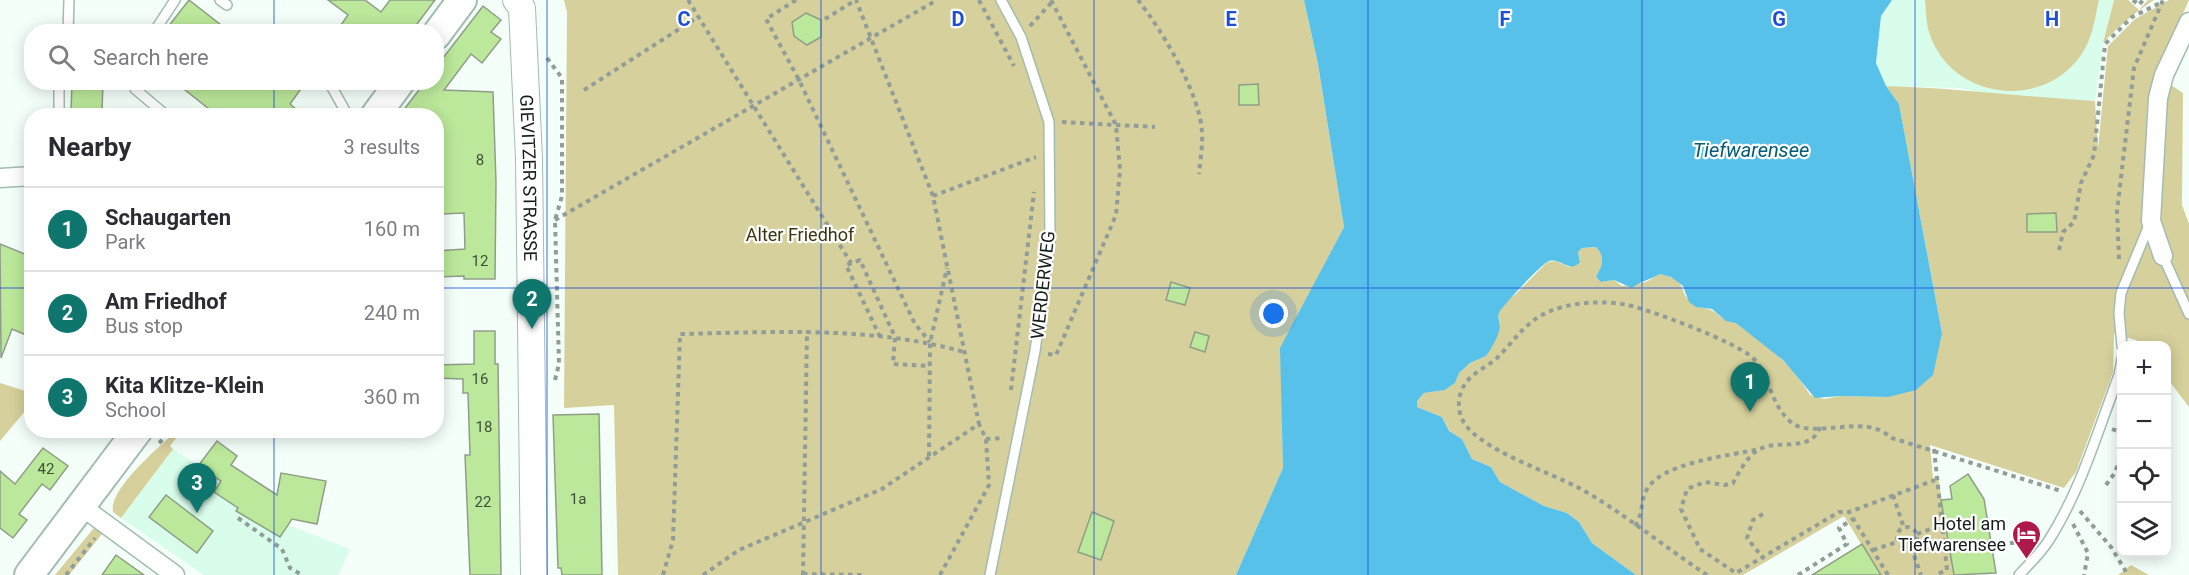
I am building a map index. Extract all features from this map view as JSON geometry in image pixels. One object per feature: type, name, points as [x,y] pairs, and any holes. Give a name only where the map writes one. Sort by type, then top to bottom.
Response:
[{"type":"main road","points":[[444,24],[462,0]]},
{"type":"main road","name":"GIEVITZER STRASSE","points":[[520,3],[529,159],[534,575]]},
{"type":"main road","points":[[381,108],[394,90]]},
{"type":"main road","points":[[29,575],[132,438]]},
{"type":"street","points":[[2163,256],[2151,221],[2158,98],[2164,75],[2189,24]]},
{"type":"street","points":[[0,178],[24,176]]},
{"type":"street","points":[[81,506],[174,575]]},
{"type":"lane","points":[[68,24],[69,0]]},
{"type":"lane","points":[[159,24],[175,0]]},
{"type":"lane","name":"WERDERWEG","points":[[990,575],[1035,351],[1050,240],[1050,122],[1021,37],[1001,0]]},
{"type":"lane","points":[[58,108],[59,90]]},
{"type":"lane","points":[[136,90],[158,108]]},
{"type":"lane","points":[[333,90],[344,108]]},
{"type":"lane","points":[[2122,341],[2119,313],[2121,292],[2151,221]]},
{"type":"lane","points":[[2163,256],[2189,314]]},
{"type":"lane","points":[[2019,575],[2048,543],[2063,517],[2117,380]]},
{"type":"path","points":[[688,0],[851,263]]},
{"type":"path","points":[[796,0],[766,19],[798,80],[915,324],[930,343]]},
{"type":"path","points":[[825,19],[856,0],[933,196],[979,424],[986,439],[988,484],[940,575]]},
{"type":"path","points":[[555,220],[937,0]]},
{"type":"path","points":[[979,0],[1018,74]]},
{"type":"path","points":[[1138,0],[1151,17],[1186,76],[1203,131],[1199,174]]},
{"type":"path","points":[[2133,0],[2139,5],[2143,0]]},
{"type":"path","points":[[1021,37],[1051,1],[1116,125],[1120,170],[1116,215],[1056,355],[1035,351]]},
{"type":"path","points":[[2059,250],[2063,232],[2074,222],[2081,183],[2094,155],[2105,44],[2132,16],[2162,1]]},
{"type":"path","points":[[2121,292],[2117,211],[2134,68],[2162,1]]},
{"type":"path","points":[[584,90],[698,17]]},
{"type":"path","points":[[533,400],[550,399],[559,364],[555,220],[562,196],[562,78],[541,51]]},
{"type":"path","points":[[1050,122],[1155,127]]},
{"type":"path","points":[[1036,146],[1038,156],[1036,168]]},
{"type":"path","points":[[933,196],[1038,156]]},
{"type":"path","points":[[1010,391],[1035,180]]},
{"type":"path","points":[[880,337],[846,265],[860,260],[895,338],[893,364],[930,366]]},
{"type":"path","points":[[929,457],[930,343],[947,266]]},
{"type":"path","points":[[1707,575],[1581,489],[1509,456],[1468,428],[1459,413],[1457,402],[1472,375],[1499,356],[1525,327],[1546,313],[1574,303],[1627,305],[1734,344],[1762,368],[1768,390],[1779,409],[1793,424],[1805,428],[1848,425],[1876,428],[1892,438],[1934,449],[2071,498],[2100,532],[2128,575]]},
{"type":"path","points":[[663,575],[673,540],[680,334],[807,331],[895,338],[930,343],[964,352]]},
{"type":"path","points":[[807,331],[802,525],[803,575],[863,575]]},
{"type":"path","points":[[703,575],[740,550],[882,489],[979,424]]},
{"type":"path","points":[[986,439],[1005,438],[1006,426]]},
{"type":"path","points":[[1635,526],[1642,514],[1645,491],[1657,477],[1671,469],[1759,449],[1808,441],[1817,436],[1820,427]]},
{"type":"path","points":[[1759,449],[1741,468],[1733,483],[1725,485],[1705,482],[1687,489],[1681,509],[1700,549],[1736,574],[1839,512],[1849,512],[1935,480]]},
{"type":"path","points":[[1934,449],[1935,480],[1947,573],[1935,575]]},
{"type":"path","points":[[2106,485],[2117,466]]},
{"type":"path","points":[[1893,495],[1904,528]]},
{"type":"path","points":[[1849,512],[1888,575]]},
{"type":"path","points":[[1763,514],[1753,520],[1747,538],[1764,559]]},
{"type":"path","points":[[2063,517],[2076,527],[2088,553],[2084,575]]},
{"type":"path","points":[[238,518],[282,549],[290,568],[302,575]]},
{"type":"path","points":[[1798,575],[1847,544],[1839,528],[1853,519]]},
{"type":"path","points":[[1917,534],[1941,525]]},
{"type":"path","points":[[66,575],[88,544],[108,527]]},
{"type":"path","points":[[1904,528],[1912,528],[1917,534],[1916,542],[1911,547],[1902,547],[1897,542],[1897,534],[1904,528]]},
{"type":"path","points":[[1992,545],[2042,540],[2048,543]]},
{"type":"path","points":[[1873,550],[1897,542]]},
{"type":"path","points":[[1911,547],[1921,575]]},
{"type":"shaded area","points":[[1892,0],[2114,0],[2103,43],[2095,101],[1991,95],[1959,88],[1886,86],[1876,63],[1881,16]]},
{"type":"shaded area","points":[[173,449],[288,525],[350,549],[338,575],[204,575],[121,518]]},
{"type":"green space","name":"Alter Friedhof","points":[[564,0],[1304,0],[1318,64],[1344,227],[1281,348],[1283,468],[1236,575],[618,575],[614,405],[564,408],[567,12]]},
{"type":"green space","points":[[1925,0],[2099,0],[2089,40],[2074,63],[2055,80],[2031,89],[2006,91],[1982,86],[1959,75],[1941,57],[1929,32]]},
{"type":"green space","points":[[2114,0],[2128,0],[2139,10],[2148,0],[2154,0],[2127,20],[2103,43]]},
{"type":"green space","points":[[2169,0],[2189,0],[2156,75],[2183,93],[2182,205],[2189,224],[2189,407],[2171,383],[2171,341],[2137,341],[2114,334],[2113,372],[2076,472],[2064,488],[1930,445],[1933,478],[1938,477],[1954,575],[1880,575],[1844,516],[1743,575],[1636,575],[1592,543],[1579,522],[1567,513],[1544,506],[1500,482],[1491,467],[1472,459],[1462,439],[1449,431],[1442,417],[1417,407],[1417,401],[1424,393],[1445,390],[1455,383],[1459,373],[1470,363],[1486,356],[1500,326],[1498,314],[1505,301],[1516,294],[1547,262],[1556,261],[1569,267],[1580,261],[1578,252],[1582,248],[1596,247],[1602,258],[1596,277],[1601,282],[1614,280],[1622,286],[1646,282],[1660,274],[1675,279],[1694,305],[1737,323],[1768,346],[1796,375],[1810,395],[1824,399],[1840,396],[1888,397],[1942,333],[1899,104],[1886,86],[2095,101],[2098,148],[2108,46],[2135,19]]},
{"type":"green space","points":[[0,383],[24,390],[24,412],[0,441]]},
{"type":"green space","points":[[169,438],[176,438],[170,446],[173,449],[121,518],[113,512],[114,502],[119,491],[137,468]]},
{"type":"green space","points":[[94,528],[102,534],[69,575],[55,575]]},
{"type":"green space","points":[[2131,565],[2149,575],[2118,575]]},
{"type":"water","name":"Tiefwarensee","points":[[1304,0],[1892,0],[1881,16],[1876,63],[1886,86],[1899,104],[1942,333],[1933,375],[1916,390],[1888,397],[1815,398],[1783,360],[1736,323],[1726,321],[1712,309],[1696,307],[1689,302],[1683,286],[1671,277],[1660,274],[1632,288],[1614,280],[1601,282],[1596,277],[1602,262],[1599,251],[1596,247],[1582,248],[1578,252],[1580,262],[1576,265],[1568,266],[1552,261],[1547,262],[1537,271],[1499,313],[1499,331],[1486,356],[1470,363],[1459,373],[1455,383],[1445,390],[1424,393],[1417,401],[1417,407],[1442,417],[1449,431],[1462,439],[1472,459],[1491,467],[1500,482],[1544,506],[1567,513],[1579,522],[1592,543],[1636,575],[1236,575],[1283,468],[1280,348],[1344,227],[1318,64]]},
{"type":"building","points":[[189,0],[220,24],[170,24]]},
{"type":"building","points":[[328,0],[365,0],[381,12],[390,0],[435,0],[417,24],[342,24],[348,15]]},
{"type":"building","points":[[483,6],[501,20],[491,32],[501,39],[482,63],[471,54],[444,90],[444,57]]},
{"type":"building","points":[[806,13],[821,20],[821,37],[807,45],[794,36],[792,22]]},
{"type":"building","points":[[1258,84],[1259,105],[1239,105],[1239,85]]},
{"type":"building","points":[[72,90],[103,90],[102,108],[71,108]]},
{"type":"building","points":[[185,90],[300,90],[290,104],[295,108],[208,108]]},
{"type":"building","points":[[419,90],[493,92],[496,182],[495,279],[444,277],[444,250],[465,249],[464,213],[444,214],[444,108],[405,108]]},
{"type":"building","points":[[2056,213],[2057,232],[2027,232],[2027,214]]},
{"type":"building","points":[[0,244],[24,254],[24,334],[12,329],[1,358]]},
{"type":"building","points":[[1171,282],[1190,288],[1185,305],[1166,300]]},
{"type":"building","points":[[474,331],[495,331],[495,364],[498,364],[501,575],[470,575],[465,455],[470,455],[468,393],[463,393],[463,379],[444,378],[444,365],[474,364]]},
{"type":"building","points":[[1195,332],[1209,336],[1205,352],[1190,347]]},
{"type":"building","points":[[599,414],[602,575],[562,575],[561,568],[558,568],[553,415]]},
{"type":"building","points":[[217,441],[237,456],[231,465],[277,495],[281,473],[326,481],[317,524],[292,519],[280,537],[236,511],[238,508],[214,492],[221,481],[198,466]]},
{"type":"building","points":[[43,448],[68,466],[50,490],[42,484],[19,514],[27,520],[13,538],[0,528],[0,471],[15,484]]},
{"type":"building","points":[[1968,474],[1984,499],[1996,573],[1954,575],[1941,500],[1952,499],[1950,486]]},
{"type":"building","points":[[166,495],[213,531],[197,553],[149,517]]},
{"type":"building","points":[[1092,512],[1114,521],[1101,560],[1078,552]]},
{"type":"building","points":[[1862,544],[1881,575],[1812,575]]},
{"type":"building","points":[[116,555],[144,575],[102,575]]},
{"type":"place","name":"Am Friedhof","points":[[532,329]]},
{"type":"place","name":"Schaugarten","points":[[1750,412]]},
{"type":"place","name":"Kita Klitze-Klein","points":[[197,513]]},
{"type":"place","name":"Hotel am Tiefwarensee","points":[[2027,560]]}]
